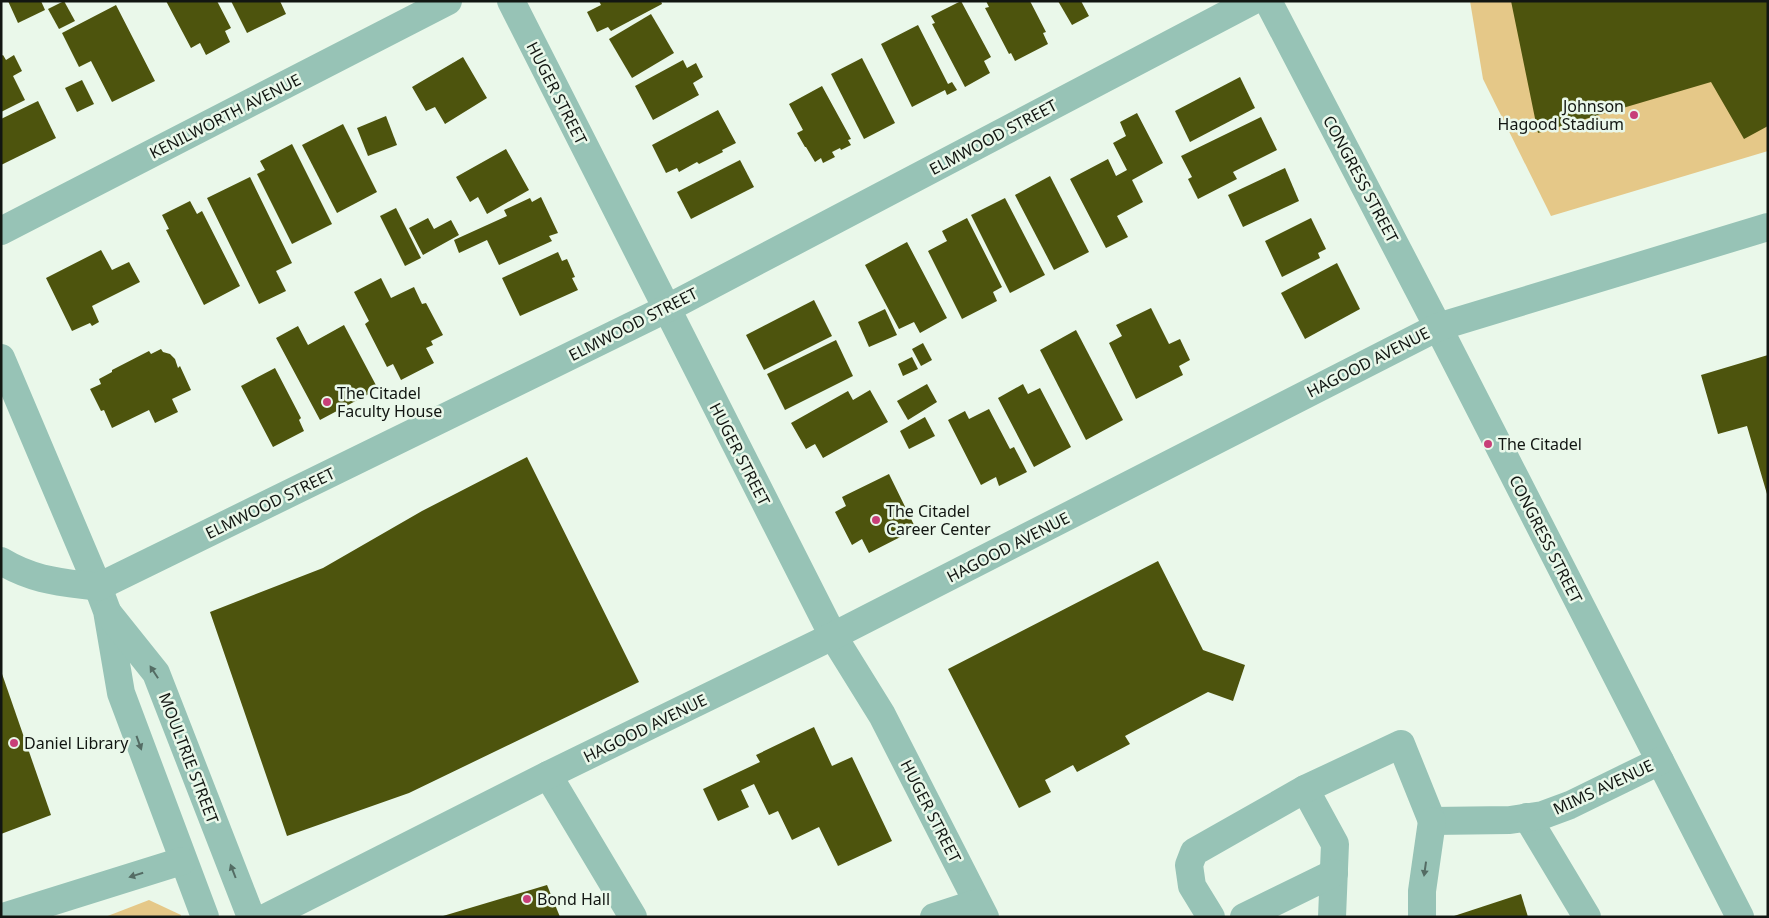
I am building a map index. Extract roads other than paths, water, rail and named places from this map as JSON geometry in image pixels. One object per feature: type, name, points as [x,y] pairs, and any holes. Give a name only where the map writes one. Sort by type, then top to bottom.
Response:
[{"type":"street","name":"KENILWORTH AVENUE","points":[[1,231],[448,1]]},
{"type":"street","name":"HUGER STREET","points":[[511,1],[833,636],[882,715],[981,910]]},
{"type":"street","name":"ELMWOOD STREET","points":[[102,599],[666,309],[1252,1]]},
{"type":"street","name":"CONGRESS STREET","points":[[1268,1],[1438,326],[1740,917]]},
{"type":"street","name":"HAGOOD AVENUE","points":[[267,917],[548,775],[833,636],[1438,326],[1768,227]]},
{"type":"street","name":"MOULTRIE STREET","points":[[1,358],[102,599],[121,693],[182,861],[205,917]]},
{"type":"street","points":[[1,560],[19,572],[102,599]]},
{"type":"street","name":"MOULTRIE STREET","points":[[102,599],[156,674],[251,917]]},
{"type":"street","points":[[1211,917],[1192,886],[1189,864],[1194,852],[1305,789],[1401,744],[1432,821],[1422,890],[1422,917]]},
{"type":"street","name":"MIMS AVENUE","points":[[1432,821],[1510,820],[1543,815],[1570,805],[1660,761]]},
{"type":"street","points":[[548,775],[633,917]]},
{"type":"street","points":[[1305,789],[1335,844],[1332,917]]},
{"type":"street","points":[[1526,817],[1587,917]]},
{"type":"street","points":[[3,917],[182,861]]},
{"type":"street","points":[[1244,917],[1334,872]]},
{"type":"street","points":[[934,917],[981,910]]},
{"type":"place","name":"Johnson Hagood Stadium","points":[[1634,115]]},
{"type":"place","name":"The Citadel Faculty House","points":[[327,402]]},
{"type":"place","name":"The Citadel","points":[[1488,444]]},
{"type":"place","name":"The Citadel Career Center","points":[[876,520]]},
{"type":"place","name":"Daniel Library","points":[[14,743]]},
{"type":"place","name":"Bond Hall","points":[[527,899]]}]
